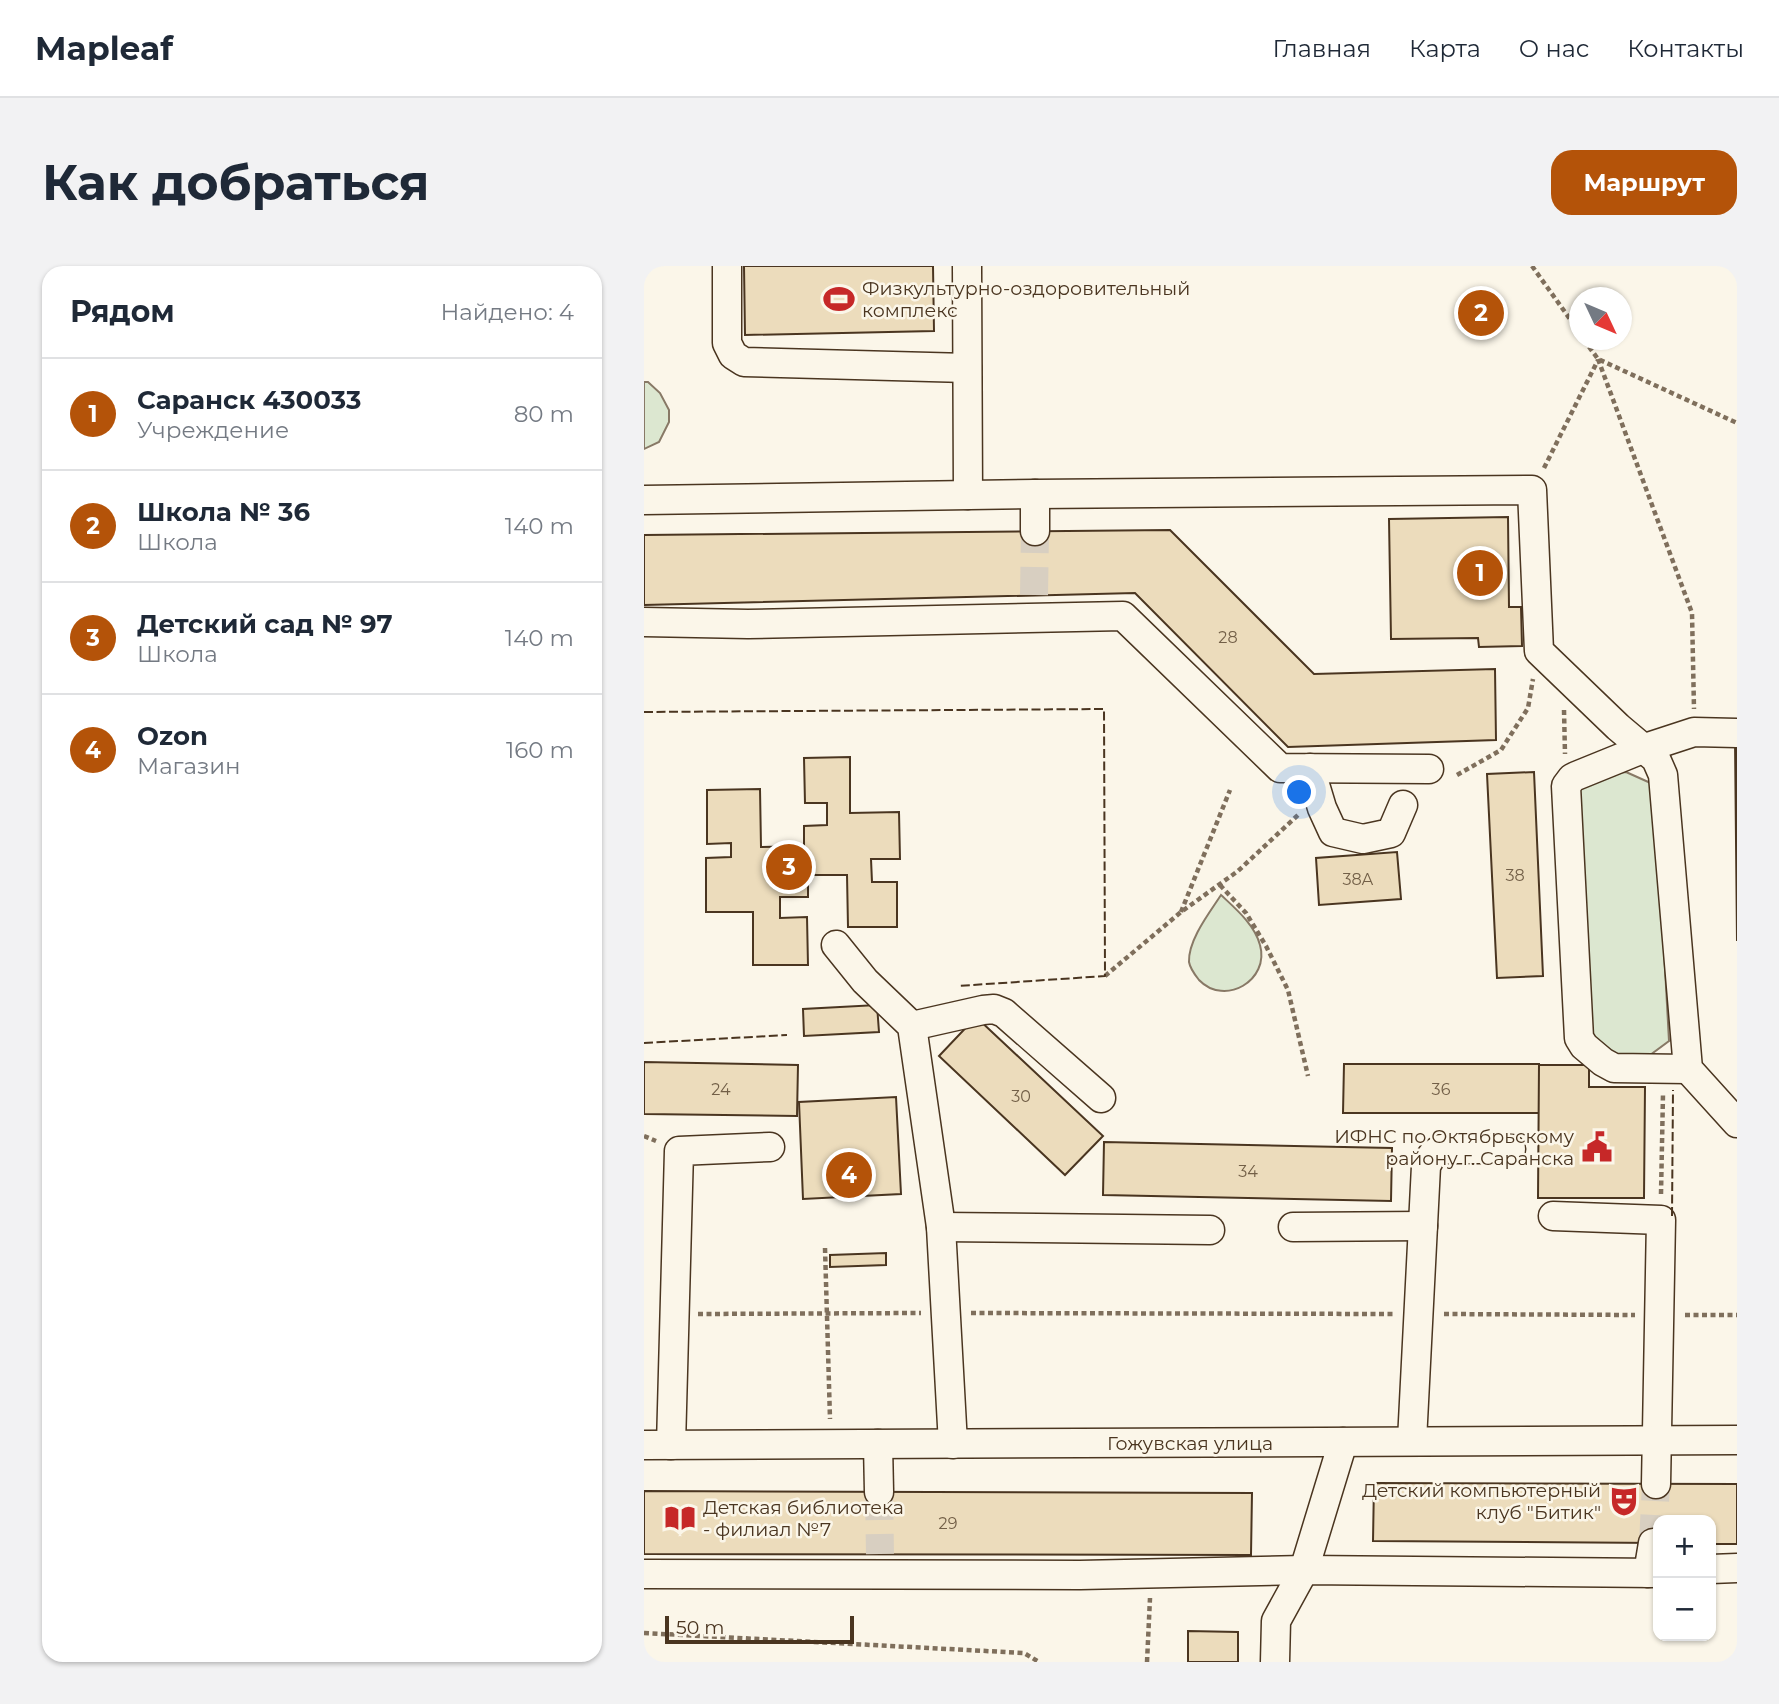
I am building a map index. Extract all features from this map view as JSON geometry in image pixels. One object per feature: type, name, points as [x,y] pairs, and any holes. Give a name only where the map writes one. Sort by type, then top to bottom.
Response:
[{"type":"street","points":[[727,266],[727,343],[733,355],[744,362],[967,368]]},
{"type":"street","points":[[967,266],[968,495]]},
{"type":"street","points":[[644,500],[1532,490],[1539,651],[1629,737],[1645,748],[1656,759],[1663,775],[1675,1069]]},
{"type":"street","points":[[1035,494],[1035,531]]},
{"type":"street","points":[[644,622],[748,624],[1034,607],[1123,616],[1280,768],[1314,782],[1429,769]]},
{"type":"street","points":[[1737,733],[1694,732],[1645,748],[1576,776],[1566,786],[1579,1038],[1614,1068],[1675,1069],[1737,1123]]},
{"type":"street","points":[[1314,782],[1333,832],[1363,839],[1391,833],[1404,805]]},
{"type":"street","points":[[836,945],[865,981],[912,1026],[941,1227],[953,1444]]},
{"type":"street","points":[[912,1026],[994,1009],[1004,1013],[1101,1098]]},
{"type":"street","points":[[657,1445],[674,1314],[679,1151],[770,1147]]},
{"type":"street","points":[[1412,1441],[1426,1166],[1432,1154],[1441,1149],[1511,1149]]},
{"type":"street","points":[[1553,1216],[1661,1220],[1656,1484]]},
{"type":"street","points":[[1293,1227],[1423,1226]]},
{"type":"street","points":[[941,1227],[1210,1230]]},
{"type":"street","name":"Гожувская улица","points":[[657,1445],[1737,1440]]},
{"type":"street","points":[[1275,1662],[1276,1620],[1304,1570],[1343,1442]]},
{"type":"street","points":[[878,1444],[879,1492]]},
{"type":"street","points":[[644,1574],[881,1565],[1080,1575],[1304,1570],[1653,1573]]},
{"type":"street","points":[[1716,1569],[1737,1568]]},
{"type":"path","points":[[1532,266],[1569,318]]},
{"type":"path","points":[[1591,350],[1598,359],[1692,613],[1694,732]]},
{"type":"path","points":[[1598,359],[1737,423]]},
{"type":"path","points":[[1532,490],[1598,359]]},
{"type":"path","points":[[1457,775],[1501,750],[1528,708],[1539,651]]},
{"type":"path","points":[[1562,674],[1566,786]]},
{"type":"path","points":[[1105,976],[1181,912],[1238,871],[1314,782]]},
{"type":"path","points":[[1181,912],[1230,790]]},
{"type":"path","points":[[1220,885],[1246,913],[1288,990],[1308,1076]]},
{"type":"path","points":[[1661,1220],[1675,1069]]},
{"type":"path","points":[[825,1248],[831,1443]]},
{"type":"path","points":[[674,1314],[1737,1315]]},
{"type":"path","points":[[1147,1662],[1151,1573]]},
{"type":"path","points":[[644,1633],[1024,1653],[1039,1662]]},
{"type":"green space","points":[[644,382],[648,382],[660,393],[669,410],[669,422],[659,442],[644,449]]},
{"type":"green space","points":[[1626,772],[1655,785],[1669,1041],[1646,1058],[1614,1058],[1584,1035],[1571,787],[1594,773]]},
{"type":"green space","points":[[1221,895],[1254,931],[1260,945],[1261,958],[1252,979],[1243,986],[1221,991],[1209,988],[1199,980],[1189,962],[1196,936]]},
{"type":"building","name":"Физкультурно-оздоровительный комплекс","points":[[744,266],[933,266],[934,331],[745,335]]},
{"type":"building","points":[[1508,517],[1509,607],[1521,607],[1522,646],[1479,647],[1478,638],[1391,639],[1389,519]]},
{"type":"building","points":[[1170,530],[1314,674],[1495,669],[1496,740],[1288,747],[1135,593],[644,605],[644,535]]},
{"type":"building","points":[[1735,740],[1737,740],[1737,941]]},
{"type":"building","points":[[850,757],[850,813],[899,812],[900,859],[871,859],[872,882],[897,882],[897,927],[848,927],[847,875],[808,875],[808,897],[780,897],[780,918],[807,917],[808,965],[753,965],[753,912],[706,912],[706,858],[731,857],[731,843],[707,844],[707,790],[760,789],[761,847],[804,846],[804,826],[827,825],[827,803],[805,803],[804,758]]},
{"type":"building","points":[[1534,772],[1543,976],[1497,978],[1487,774]]},
{"type":"building","points":[[1397,852],[1401,899],[1319,905],[1316,858]]},
{"type":"building","points":[[877,1005],[879,1032],[804,1036],[803,1009]]},
{"type":"building","points":[[976,1017],[1103,1136],[1065,1175],[939,1056]]},
{"type":"building","points":[[644,1062],[798,1065],[797,1116],[644,1114]]},
{"type":"building","points":[[1344,1064],[1539,1064],[1539,1113],[1343,1113]]},
{"type":"building","points":[[1539,1065],[1589,1065],[1589,1087],[1645,1087],[1644,1198],[1538,1198]]},
{"type":"building","points":[[896,1097],[901,1194],[803,1199],[799,1102]]},
{"type":"building","points":[[1104,1142],[1392,1148],[1391,1201],[1103,1195]]},
{"type":"building","points":[[886,1253],[886,1265],[830,1267],[830,1255]]},
{"type":"building","points":[[1374,1483],[1737,1484],[1737,1544],[1716,1544],[1716,1515],[1653,1515],[1653,1543],[1373,1541]]},
{"type":"building","points":[[644,1491],[1252,1493],[1251,1555],[644,1554]]},
{"type":"building","points":[[1188,1631],[1238,1632],[1238,1662],[1188,1662]]},
{"type":"tunnel","points":[[1034,595],[1035,531]]},
{"type":"tunnel","points":[[1654,1515],[1656,1484]]},
{"type":"tunnel","points":[[879,1492],[880,1554]]},
{"type":"fence","points":[[644,712],[1104,709],[1105,976],[958,986]]},
{"type":"fence","points":[[644,1043],[787,1035]]},
{"type":"fence","points":[[1672,1216],[1673,1090]]},
{"type":"place","name":"Физкультурно-оздоровительный комплекс","points":[[839,299]]},
{"type":"place","name":"Школа № 36","points":[[1481,313]]},
{"type":"place","name":"Саранск 430033","points":[[1480,573]]},
{"type":"place","name":"Детский сад № 97","points":[[789,867]]},
{"type":"place","name":"ИФНС по Октябрьскому району г. Саранска","points":[[1597,1147]]},
{"type":"place","name":"Ozon","points":[[849,1175]]},
{"type":"place","name":"Детский компьютерный клуб \"Битик\"","points":[[1624,1501]]},
{"type":"place","name":"Детская библиотека - филиал №7","points":[[680,1518]]}]
